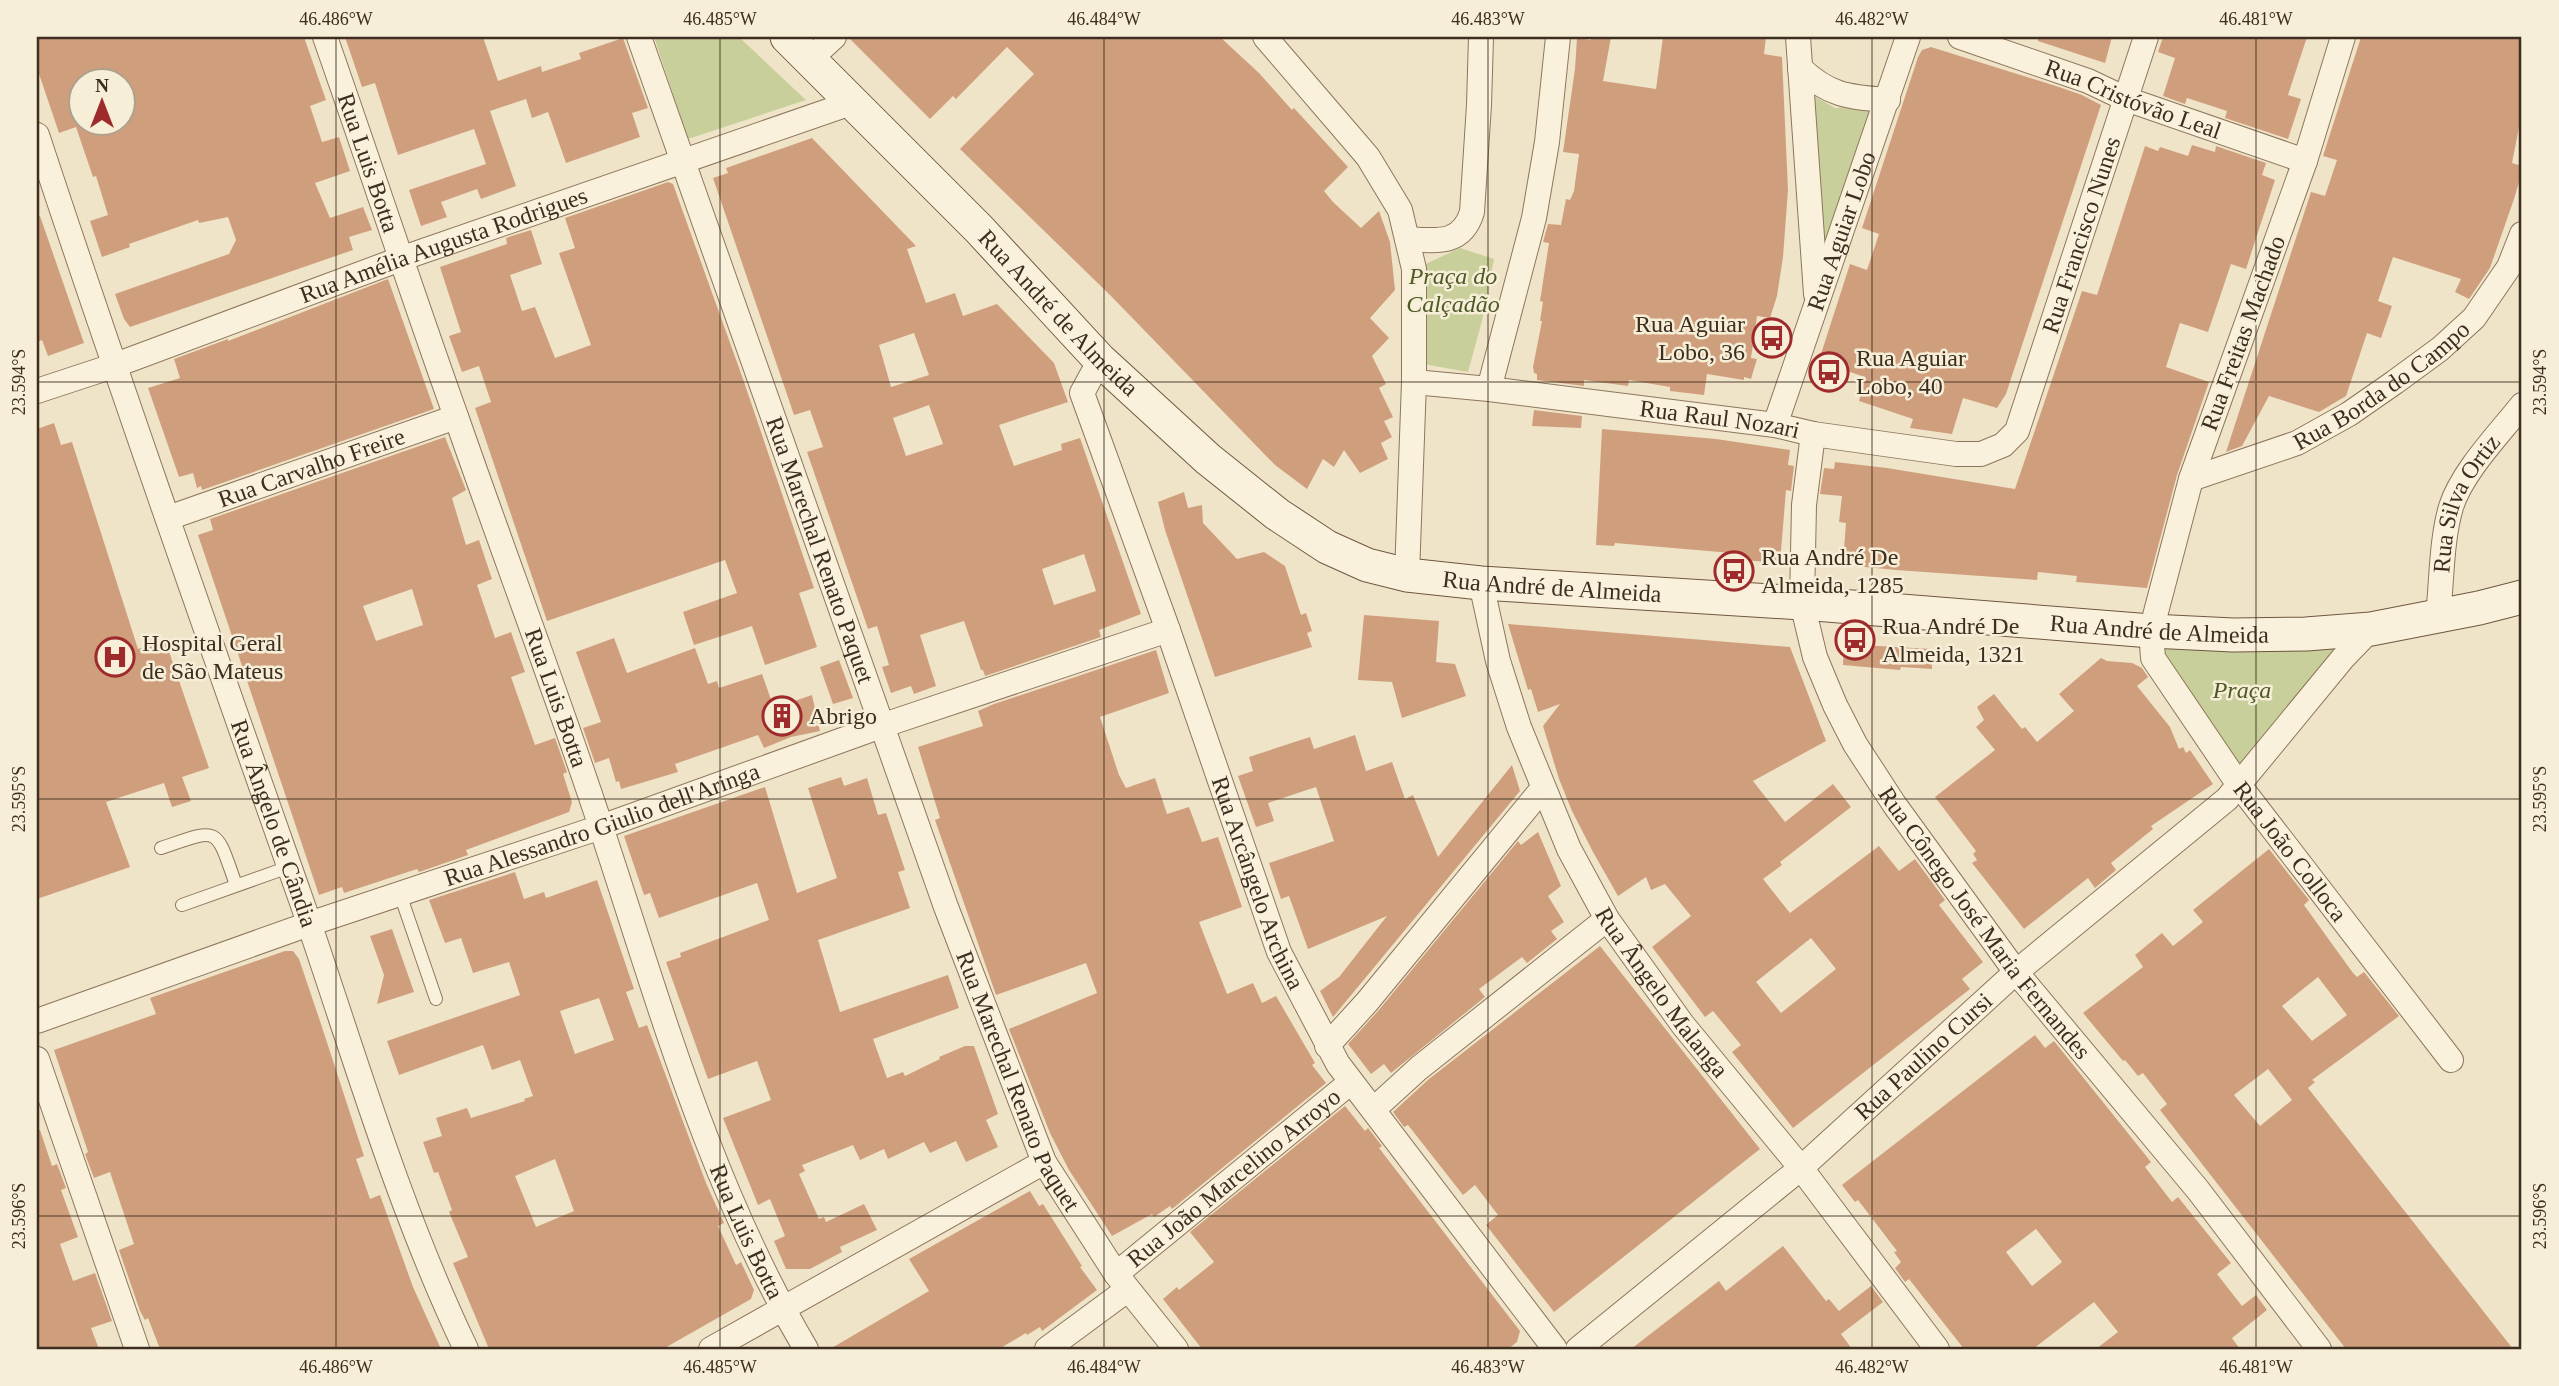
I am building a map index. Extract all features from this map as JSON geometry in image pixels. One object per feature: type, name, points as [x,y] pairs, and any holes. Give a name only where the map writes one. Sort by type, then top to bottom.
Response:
[{"type":"main road","name":"Rua André de Almeida","points":[[798,48],[979,229],[1100,360],[1208,459],[1277,514],[1327,547],[1367,565],[1407,575],[1481,583],[1802,603],[2151,631],[2281,634],[2371,629],[2521,597]]},
{"type":"street","name":"Rua Luis Botta","points":[[325,37],[601,827],[638,947],[708,1145],[746,1236],[783,1311],[806,1349]]},
{"type":"street","name":"Rua Marechal Renato Paquet","points":[[639,37],[946,907],[1044,1163],[1122,1282],[1176,1349]]},
{"type":"street","points":[[798,48],[834,37]]},
{"type":"street","points":[[1408,239],[1436,241],[1460,234],[1468,225],[1472,212],[1478,132],[1481,37]]},
{"type":"street","points":[[1489,389],[1534,218],[1547,142],[1558,37]]},
{"type":"street","points":[[1798,37],[1817,304]]},
{"type":"street","name":"Rua Aguiar Lobo","points":[[1775,425],[1908,37]]},
{"type":"street","name":"Rua Cristóvão Leal","points":[[1960,37],[2088,81],[2126,99],[2305,161]]},
{"type":"street","name":"Rua Francisco Nunes","points":[[2017,431],[2146,37]]},
{"type":"street","name":"Rua Freitas Machado","points":[[2151,631],[2191,479],[2305,161],[2343,37]]},
{"type":"street","points":[[1278,41],[1368,157],[1400,210],[1408,239],[1414,269],[1414,382],[1407,575]]},
{"type":"street","points":[[1800,68],[1815,83],[1834,93],[1855,98],[1888,100]]},
{"type":"street","name":"Rua Amélia Augusta Rodrigues","points":[[37,391],[113,366],[403,258],[854,102]]},
{"type":"street","name":"Rua Ângelo de Cândia","points":[[37,135],[113,366],[365,1091],[412,1220],[466,1349]]},
{"type":"street","name":"Rua Borda do Campo","points":[[2191,479],[2297,443],[2349,414],[2404,376],[2440,349],[2474,318],[2509,267],[2522,234]]},
{"type":"street","name":"Rua Arcângelo Archina","points":[[1100,360],[1082,393],[1168,630],[1279,952],[1327,1046],[1351,1082],[1555,1349]]},
{"type":"street","name":"Rua Raul Nozari","points":[[1414,382],[1775,425],[1813,434],[1956,454],[1981,454],[2003,445],[2017,431]]},
{"type":"street","name":"Rua Silva Ortiz","points":[[2438,615],[2451,506],[2475,463],[2522,405]]},
{"type":"street","name":"Rua Carvalho Freire","points":[[168,518],[456,416]]},
{"type":"street","name":"Rua Cônego José Maria Fernandes","points":[[1813,434],[1804,505],[1802,603],[1815,657],[1855,744],[1894,804],[2016,972],[2198,1189],[2319,1349]]},
{"type":"street","name":"Rua Ângelo Malanga","points":[[1481,583],[1498,661],[1519,727],[1569,849],[1607,919],[1683,1025],[1801,1168],[1937,1349]]},
{"type":"street","name":"Rua Paulino Cursi","points":[[1578,1349],[1801,1168],[2016,972],[2227,799],[2343,658],[2371,629]]},
{"type":"street","name":"Rua Alessandro Giulio dell'Aringa","points":[[37,1021],[309,924],[601,827],[881,726],[1168,630]]},
{"type":"street","name":"Rua João Colloca","points":[[2151,631],[2153,658],[2239,785],[2451,1060]]},
{"type":"street","points":[[1327,1046],[1367,1002],[1543,788]]},
{"type":"street","name":"Rua João Marcelino Arroyo","points":[[1374,1109],[1419,1068],[1607,919]]},
{"type":"street","points":[[37,1059],[138,1349]]},
{"type":"street","name":"Rua João Marcelino Arroyo","points":[[1047,1349],[1351,1082]]},
{"type":"street","points":[[711,1349],[1044,1163]]},
{"type":"lane","points":[[161,848],[204,834],[214,836],[221,842],[236,884]]},
{"type":"lane","points":[[182,905],[289,867]]},
{"type":"lane","points":[[400,894],[436,999]]},
{"type":"green space","points":[[654,37],[739,37],[806,100],[688,139]]},
{"type":"green space","points":[[1809,93],[1835,108],[1873,104],[1821,258]]},
{"type":"green space","name":"Praça do Calçadão","points":[[1460,248],[1494,259],[1482,321],[1468,372],[1418,363],[1419,267]]},
{"type":"green space","name":"Praça","points":[[2340,642],[2310,687],[2238,767],[2185,691],[2160,647]]},
{"type":"building","points":[[37,37],[304,37],[326,100],[310,106],[322,142],[339,137],[350,171],[315,183],[330,218],[363,207],[372,230],[349,237],[353,250],[130,327],[124,319],[115,294],[229,254],[236,240],[228,217],[199,223],[198,220],[129,244],[130,247],[102,257],[90,221],[108,215],[96,176],[93,177],[79,136],[136,136],[136,66],[66,66],[66,131],[59,133],[37,68]]},
{"type":"building","points":[[345,37],[483,37],[498,81],[541,66],[542,72],[581,59],[579,53],[623,38],[648,108],[632,113],[640,137],[566,163],[548,112],[532,118],[526,99],[490,111],[516,186],[481,199],[477,189],[441,202],[447,217],[421,226],[409,190],[486,164],[474,129],[398,155],[375,83],[362,87]]},
{"type":"building","points":[[848,37],[1220,37],[1259,73],[1292,110],[1294,108],[1348,167],[1324,191],[1333,202],[1361,228],[1379,211],[1390,242],[1395,290],[1370,318],[1389,338],[1372,356],[1386,384],[1379,388],[1393,417],[1384,421],[1392,437],[1381,443],[1388,459],[1360,473],[1344,450],[1334,467],[1323,459],[1307,489],[1275,465],[1111,296],[960,149],[1034,74],[1007,47],[956,99],[953,96],[930,119]]},
{"type":"building","points":[[1591,37],[1611,37],[1603,81],[1656,89],[1663,37],[1766,37],[1764,54],[1782,57],[1788,190],[1783,257],[1777,296],[1770,318],[1757,316],[1751,358],[1757,359],[1751,379],[1707,374],[1704,395],[1670,391],[1670,387],[1629,380],[1628,386],[1584,380],[1584,386],[1537,380],[1533,367],[1542,321],[1543,302],[1540,301],[1549,243],[1543,242],[1548,224],[1561,225],[1566,199],[1570,200],[1574,191],[1579,154],[1563,152],[1577,38],[1591,40]]},
{"type":"building","points":[[2038,37],[2112,37],[2105,63],[2038,41]]},
{"type":"building","points":[[2163,37],[2307,37],[2288,95],[2301,99],[2288,139],[2225,118],[2227,111],[2187,98],[2185,104],[2163,96],[2175,58],[2158,52]]},
{"type":"building","points":[[2361,37],[2522,37],[2522,112],[2512,163],[2522,166],[2522,172],[2514,199],[2490,268],[2469,299],[2455,292],[2461,279],[2393,257],[2378,301],[2392,306],[2381,338],[2367,333],[2346,396],[2319,412],[2269,396],[2242,446],[2226,452],[2311,192],[2325,196],[2337,160],[2323,156]]},
{"type":"building","points":[[1931,47],[2059,87],[2101,105],[2006,394],[1997,408],[1963,398],[1952,434],[1910,428],[1913,419],[1859,401],[1865,377],[1835,367],[1836,362],[1820,357],[1850,264],[1867,270],[1879,234],[1862,228],[1918,57],[1922,50]]},
{"type":"building","points":[[812,138],[916,246],[907,249],[926,303],[955,293],[963,316],[997,304],[1054,363],[1068,402],[999,425],[1014,466],[1062,450],[1061,444],[1080,438],[1141,614],[1099,630],[1101,637],[985,676],[964,621],[920,635],[936,686],[914,694],[911,686],[891,693],[882,667],[889,665],[877,626],[868,629],[807,452],[823,447],[810,410],[794,415],[713,178],[728,173],[726,168]],"holes":[[[914,333],[929,375],[891,387],[879,345]],[[929,405],[943,444],[906,456],[893,418]],[[1084,554],[1096,591],[1054,605],[1042,569]]]},
{"type":"building","points":[[2192,145],[2215,152],[2216,146],[2266,163],[2262,175],[2275,180],[2246,269],[2231,264],[2208,332],[2180,323],[2166,367],[2209,382],[2177,475],[2147,588],[2076,582],[2077,576],[2038,572],[2037,580],[1855,566],[1856,562],[1843,561],[1846,523],[1839,522],[1842,496],[1820,494],[1824,468],[1834,469],[1835,462],[2015,489],[2082,291],[2097,295],[2145,146],[2158,151],[2160,147],[2188,156]]},
{"type":"building","points":[[668,182],[673,184],[814,588],[799,593],[817,647],[765,665],[752,626],[694,645],[683,612],[737,593],[725,560],[547,621],[475,408],[491,402],[479,366],[462,372],[449,336],[461,332],[440,267],[507,244],[506,238],[531,230],[542,264],[510,275],[522,311],[535,307],[555,358],[591,345],[559,253],[575,248],[565,218]]},
{"type":"building","points":[[37,216],[40,216],[84,343],[48,356],[42,340],[37,342]]},
{"type":"building","points":[[388,279],[434,409],[202,490],[201,486],[197,488],[193,473],[179,477],[148,388],[180,378],[174,359]]},
{"type":"building","points":[[1534,410],[1582,416],[1581,428],[1532,426]]},
{"type":"building","points":[[54,423],[61,445],[72,442],[138,649],[165,640],[209,768],[182,777],[191,801],[172,807],[164,783],[106,802],[130,867],[37,899],[37,429]]},
{"type":"building","points":[[1602,429],[1716,439],[1790,450],[1788,465],[1794,466],[1791,491],[1786,490],[1780,563],[1743,560],[1743,554],[1615,543],[1614,546],[1596,545]]},
{"type":"building","points":[[445,437],[466,490],[452,498],[466,545],[479,540],[492,579],[477,585],[495,638],[511,632],[525,672],[511,677],[535,745],[555,738],[567,772],[563,774],[572,802],[569,812],[466,850],[468,855],[419,872],[417,869],[344,893],[342,887],[319,895],[198,535],[213,530],[210,519]],"holes":[[[412,589],[423,625],[376,641],[363,606]]]},
{"type":"building","points":[[1184,492],[1188,508],[1202,505],[1203,523],[1237,559],[1264,552],[1285,566],[1301,615],[1306,613],[1312,631],[1307,633],[1312,647],[1215,677],[1158,502]]},
{"type":"building","points":[[1364,615],[1439,621],[1436,662],[1455,664],[1466,696],[1402,718],[1392,682],[1358,680]]},
{"type":"building","points":[[1508,624],[1790,647],[1826,741],[1753,781],[1785,822],[1833,784],[1851,807],[1780,862],[1782,865],[1763,879],[1790,913],[1879,846],[1899,871],[1915,859],[1945,900],[1939,905],[1983,962],[1962,979],[1970,989],[1793,1128],[1732,1052],[1741,1045],[1713,1011],[1705,1017],[1652,947],[1691,916],[1665,884],[1651,890],[1646,877],[1618,896],[1572,811],[1559,779],[1543,726],[1560,704],[1538,712],[1531,689],[1528,690]],"holes":[[[1811,938],[1836,969],[1781,1013],[1756,982]]]},
{"type":"building","points":[[614,638],[627,673],[695,648],[708,684],[717,681],[719,688],[762,674],[774,708],[812,695],[820,731],[791,737],[764,748],[758,735],[675,764],[678,772],[621,789],[619,781],[616,782],[609,758],[595,763],[583,728],[601,722],[576,652]]},
{"type":"building","points":[[1844,644],[1932,649],[1932,669],[1901,667],[1900,670],[1843,665]]},
{"type":"building","points":[[1156,650],[1169,693],[1100,717],[1119,775],[1126,788],[1155,778],[1167,814],[1189,807],[1202,842],[1218,837],[1242,907],[1199,922],[1227,994],[1253,983],[1262,1003],[1276,996],[1315,1063],[1312,1065],[1326,1083],[1172,1209],[1170,1206],[1154,1217],[1152,1214],[1112,1236],[1069,1170],[1050,1133],[1009,1029],[1097,993],[1086,963],[996,995],[935,820],[940,818],[918,747],[983,726],[978,711],[994,704]]},
{"type":"building","points":[[2101,658],[2132,663],[2142,668],[2148,677],[2137,686],[2170,727],[2179,749],[2183,747],[2186,753],[2190,750],[2213,784],[2151,826],[2153,829],[2111,863],[2116,870],[2095,888],[2088,878],[2024,929],[1972,863],[1977,860],[1973,854],[1976,851],[1935,797],[1995,750],[1976,727],[1984,720],[1977,707],[1994,694],[2022,729],[2025,727],[2037,742],[2074,711],[2059,694]]},
{"type":"building","points":[[839,660],[853,698],[833,704],[820,667]]},
{"type":"building","points":[[1355,735],[1366,771],[1392,762],[1405,799],[1413,795],[1438,857],[1512,765],[1520,791],[1333,1017],[1320,991],[1339,977],[1387,916],[1308,949],[1289,896],[1281,899],[1269,863],[1334,841],[1316,787],[1268,803],[1274,821],[1256,827],[1238,776],[1253,771],[1249,757],[1310,737],[1314,749]]},
{"type":"building","points":[[841,777],[844,786],[867,778],[878,815],[886,813],[905,870],[898,872],[910,908],[818,940],[840,1012],[948,975],[959,1008],[873,1039],[887,1078],[903,1072],[905,1076],[940,1059],[939,1057],[965,1046],[974,1046],[998,1114],[986,1120],[998,1147],[966,1162],[956,1141],[930,1153],[924,1142],[888,1159],[884,1149],[860,1160],[853,1145],[802,1165],[805,1171],[799,1174],[819,1219],[824,1217],[826,1222],[864,1204],[877,1230],[840,1247],[842,1252],[810,1269],[786,1269],[774,1241],[785,1236],[770,1199],[758,1205],[723,1118],[771,1100],[757,1061],[708,1079],[666,962],[681,957],[680,953],[769,920],[757,883],[659,918],[650,893],[644,895],[624,836],[765,787],[797,893],[837,878],[808,788]]},
{"type":"building","points":[[1538,832],[1561,886],[1548,896],[1564,922],[1551,931],[1557,939],[1527,963],[1522,957],[1479,989],[1485,997],[1391,1073],[1384,1064],[1371,1074],[1348,1044],[1518,841],[1521,845]]},
{"type":"building","points":[[2269,849],[2309,900],[2304,905],[2353,973],[2357,977],[2364,972],[2399,1016],[2312,1080],[2315,1082],[2308,1088],[2513,1349],[2346,1349],[2160,1110],[2167,1104],[2143,1073],[2138,1076],[2125,1060],[2123,1061],[2083,1013],[2143,967],[2135,955],[2162,933],[2173,946],[2203,922],[2193,910]],"holes":[[[2318,977],[2347,1015],[2312,1041],[2282,1006]],[[2268,1069],[2292,1100],[2260,1126],[2234,1095]]]},
{"type":"building","points":[[515,872],[524,899],[544,892],[546,898],[597,880],[634,989],[626,992],[639,1028],[647,1025],[706,1183],[724,1223],[718,1226],[736,1265],[741,1262],[754,1290],[751,1299],[663,1349],[489,1349],[453,1263],[468,1257],[449,1212],[452,1210],[438,1172],[434,1173],[423,1142],[442,1136],[436,1118],[467,1108],[471,1118],[533,1096],[520,1060],[492,1070],[483,1045],[399,1075],[387,1041],[520,995],[509,962],[473,973],[461,938],[445,943],[429,900]],"holes":[[[599,998],[614,1040],[575,1054],[560,1011]],[[555,1159],[574,1211],[536,1227],[515,1176]]]},
{"type":"building","points":[[392,929],[414,992],[377,1004],[384,975],[370,936]]},
{"type":"building","points":[[1600,946],[1760,1149],[1554,1312],[1486,1225],[1498,1215],[1475,1185],[1463,1195],[1408,1125],[1404,1127],[1393,1112],[1429,1079]]},
{"type":"building","points":[[285,951],[293,951],[299,959],[364,1156],[356,1159],[370,1199],[380,1195],[413,1287],[441,1349],[160,1349],[148,1318],[145,1320],[140,1311],[119,1250],[134,1244],[110,1172],[94,1178],[54,1050],[156,1014],[150,998]]},
{"type":"building","points":[[2035,1035],[2045,1048],[2054,1041],[2151,1162],[2145,1167],[2172,1202],[2178,1197],[2231,1263],[2217,1274],[2242,1306],[2256,1295],[2267,1310],[2232,1338],[2240,1349],[2096,1349],[2118,1332],[2094,1302],[2033,1349],[1964,1349],[1909,1279],[1905,1282],[1895,1268],[1901,1262],[1894,1252],[1897,1251],[1858,1200],[1855,1202],[1842,1185]],"holes":[[[2036,1229],[2062,1262],[2032,1286],[2006,1252]]]},
{"type":"building","points":[[1345,1106],[1365,1131],[1368,1128],[1382,1146],[1379,1148],[1520,1331],[1517,1342],[1508,1349],[1202,1349],[1163,1299],[1177,1287],[1179,1290],[1214,1262],[1190,1232]]},
{"type":"building","points":[[37,1130],[40,1130],[52,1166],[57,1164],[66,1188],[61,1190],[78,1237],[60,1244],[73,1281],[95,1273],[112,1321],[91,1328],[99,1349],[37,1349]]},
{"type":"building","points":[[1030,1191],[1039,1206],[1043,1204],[1082,1266],[1080,1267],[1097,1290],[1042,1331],[1040,1327],[999,1349],[830,1349],[929,1291],[909,1259]]},
{"type":"building","points":[[1783,1246],[1826,1301],[1829,1299],[1839,1311],[1871,1286],[1883,1302],[1841,1334],[1852,1349],[1631,1349],[1719,1281],[1726,1291]]},
{"type":"place","name":"Rua Aguiar Lobo, 36","points":[[1772,338]]},
{"type":"place","name":"Rua Aguiar Lobo, 40","points":[[1829,372]]},
{"type":"place","name":"Rua André De Almeida, 1285","points":[[1734,571]]},
{"type":"place","name":"Rua André De Almeida, 1321","points":[[1855,640]]},
{"type":"place","name":"Hospital Geral de São Mateus","points":[[115,657]]},
{"type":"place","name":"Abrigo","points":[[782,716]]}]
